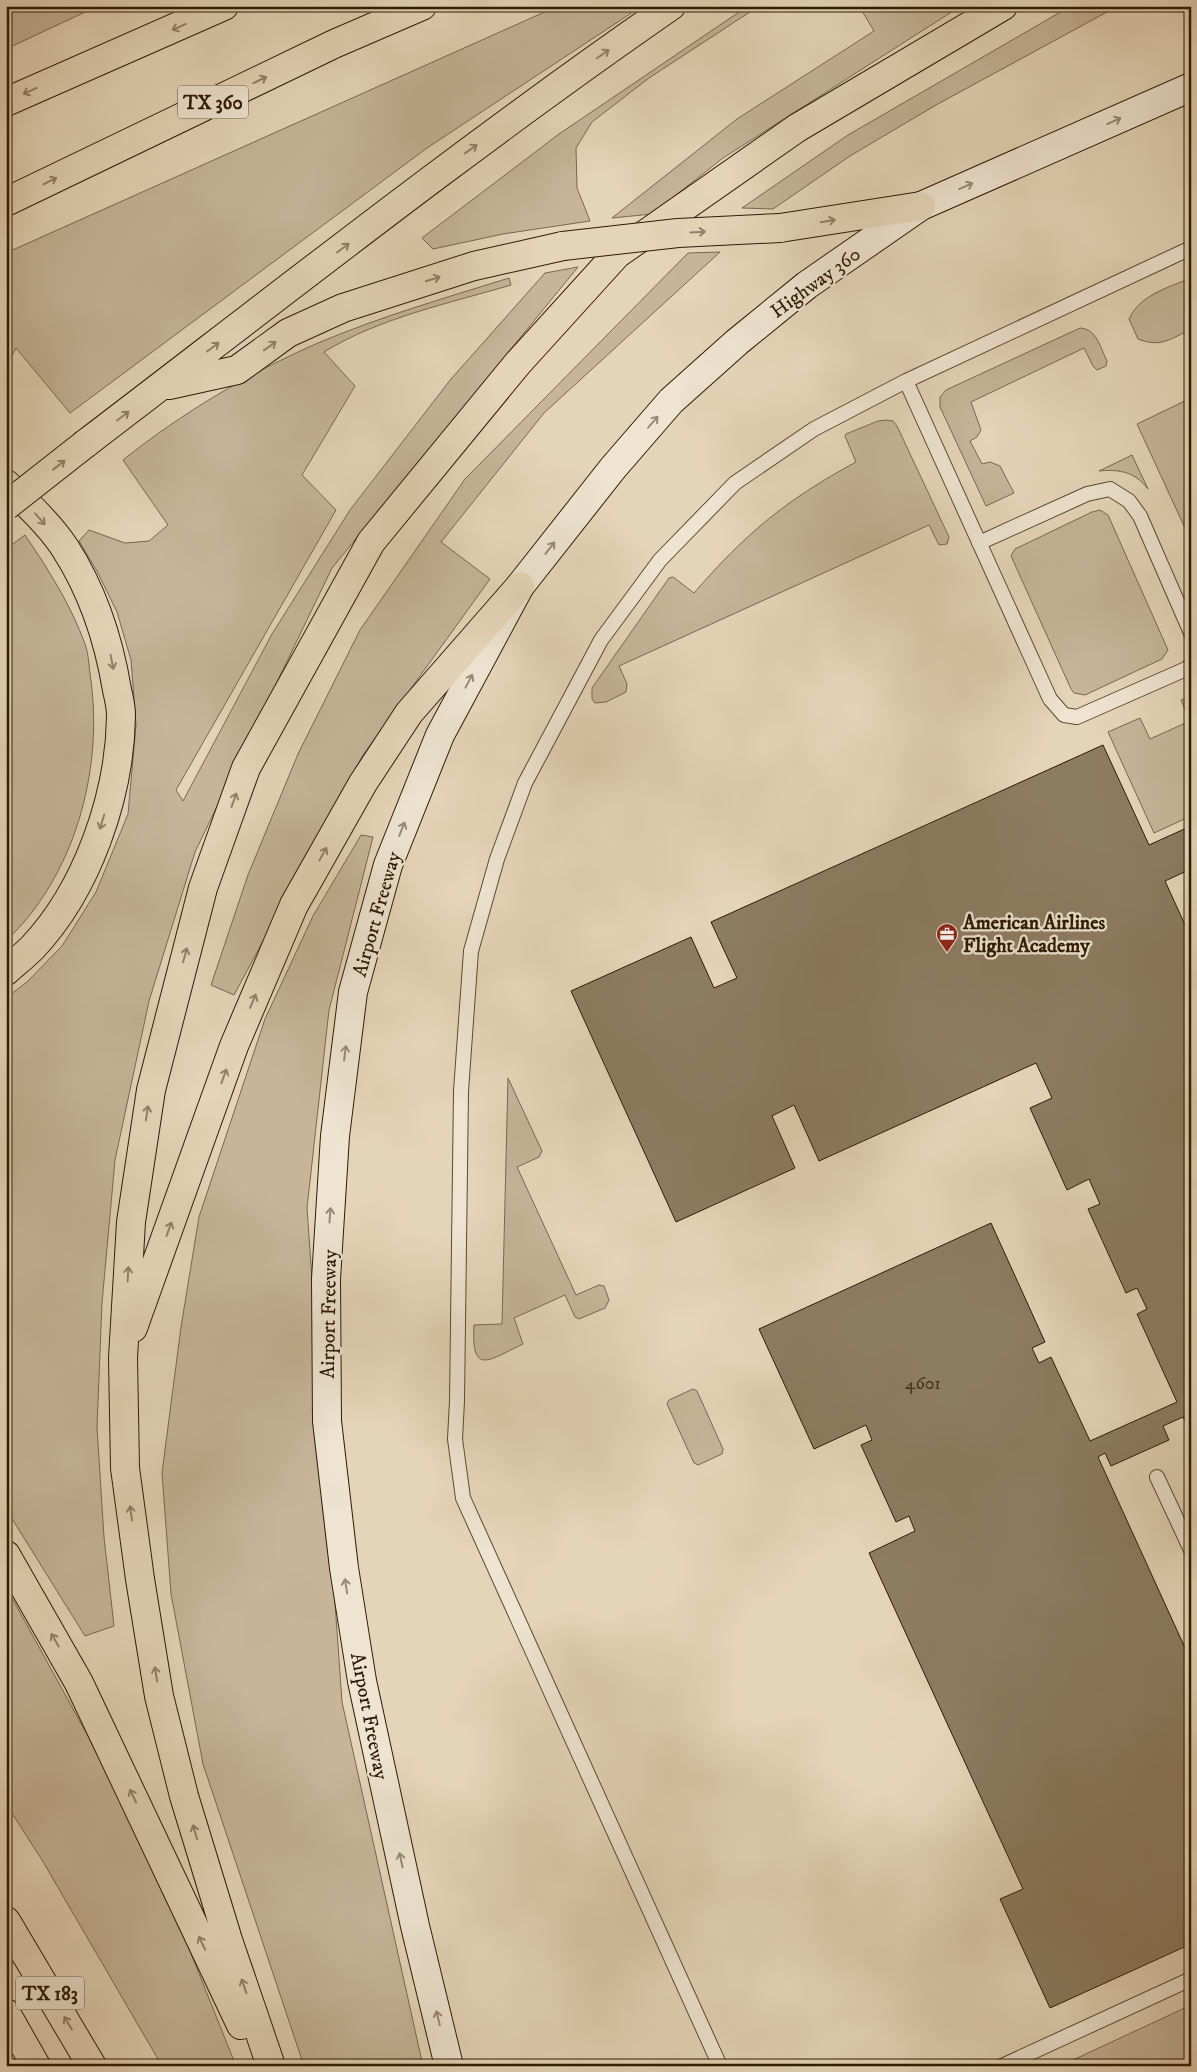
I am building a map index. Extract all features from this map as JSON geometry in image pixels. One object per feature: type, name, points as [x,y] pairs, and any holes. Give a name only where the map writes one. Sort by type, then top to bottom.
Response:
[{"type":"highway","points":[[6,102],[224,6]]},
{"type":"highway","name":"TX 360","points":[[6,202],[334,44],[422,6]]},
{"type":"highway","points":[[6,506],[472,149],[572,75],[671,6]]},
{"type":"highway","points":[[271,2066],[228,1940],[184,1796],[159,1696],[140,1579],[125,1468],[123,1358],[130,1222],[151,1090],[202,888],[246,768],[371,542],[518,363],[617,254],[797,128],[1003,6]]},
{"type":"highway","points":[[160,387],[237,370],[288,333],[343,308],[474,266],[563,246],[678,233],[780,228],[921,206]]},
{"type":"highway","points":[[6,484],[26,503],[65,548],[91,598],[112,656],[121,714],[116,777],[97,838],[72,895],[32,948],[6,971]]},
{"type":"highway","points":[[123,1358],[234,1046],[294,905],[363,783],[409,713],[520,586]]},
{"type":"highway","points":[[6,1555],[79,1683],[261,2066]]},
{"type":"highway","name":"TX 183","points":[[6,1921],[92,2066]]},
{"type":"highway","points":[[6,2013],[36,2066]]},
{"type":"main road","name":"Highway 360","points":[[520,586],[613,468],[671,401],[736,342],[807,285],[921,206],[1191,86]]},
{"type":"main road","name":"Airport Freeway","points":[[449,2066],[415,1926],[368,1709],[344,1568],[327,1421],[326,1279],[335,1136],[353,992],[388,865],[440,735],[520,586]]},
{"type":"lane","points":[[720,2066],[462,1498],[454,1439],[458,1401],[461,1091],[471,951],[496,859],[525,783],[601,640],[660,560],[735,483],[814,429],[906,381],[1191,248]]},
{"type":"lane","points":[[906,381],[1050,699],[1064,715],[1077,717],[1186,669],[1191,665]]},
{"type":"lane","points":[[979,543],[1087,494],[1110,489],[1129,501],[1140,516],[1191,633]]},
{"type":"lane","points":[[1157,1477],[1191,1550]]},
{"type":"lane","points":[[1002,2066],[1191,1979]]},
{"type":"shaded area","points":[[6,6],[98,6],[6,49]]},
{"type":"shaded area","points":[[558,6],[642,6],[427,148],[70,413],[16,348],[6,367],[6,253]]},
{"type":"shaded area","points":[[748,6],[759,6],[649,78],[592,122],[576,148],[577,188],[590,221],[503,234],[433,249],[422,238],[559,134]]},
{"type":"shaded area","points":[[859,6],[961,6],[723,158],[652,214],[612,218],[737,119],[874,31]]},
{"type":"shaded area","points":[[1071,6],[1118,6],[936,105],[850,156],[773,209],[742,208],[848,135]]},
{"type":"shaded area","points":[[720,252],[544,413],[441,542],[490,579],[363,755],[234,995],[211,985],[248,875],[298,754],[360,630],[465,479],[688,253]]},
{"type":"shaded area","points":[[578,267],[332,568],[195,852],[149,1001],[115,1160],[102,1303],[97,1427],[104,1537],[114,1626],[85,1636],[6,1509],[6,998],[27,982],[62,946],[96,892],[128,814],[136,725],[131,660],[117,612],[97,571],[79,541],[89,530],[125,543],[149,541],[168,525],[123,460],[192,410],[267,367],[318,343],[412,308],[509,278],[511,285],[415,312],[345,340],[324,352],[355,386],[302,475],[336,510],[176,790],[183,801],[272,634],[350,510],[451,379],[545,273]]},
{"type":"shaded area","points":[[1191,278],[1191,329],[1165,341],[1153,343],[1138,339],[1129,319],[1140,304],[1155,293]]},
{"type":"shaded area","points":[[1080,328],[1086,329],[1094,335],[1107,361],[1106,366],[1097,370],[1084,348],[971,402],[981,430],[977,437],[970,441],[982,464],[990,462],[1000,466],[1014,493],[986,506],[940,407],[940,397],[946,390]]},
{"type":"shaded area","points":[[1191,398],[1191,541],[1137,424]]},
{"type":"shaded area","points":[[878,421],[893,421],[897,426],[949,537],[947,544],[939,545],[929,525],[619,666],[627,684],[626,692],[606,702],[595,703],[592,699],[592,688],[669,578],[673,577],[694,593],[731,553],[768,519],[808,490],[856,462],[845,436],[846,434]]},
{"type":"shaded area","points":[[1132,455],[1148,489],[1132,475],[1120,471],[1099,471]]},
{"type":"shaded area","points":[[1100,510],[1108,515],[1168,650],[1162,659],[1085,695],[1074,693],[1071,689],[1011,556],[1015,549],[1092,512]]},
{"type":"shaded area","points":[[25,535],[66,601],[85,644],[89,662],[94,716],[87,786],[78,821],[66,855],[50,886],[30,915],[6,941],[6,549]]},
{"type":"shaded area","points":[[1191,696],[1191,816],[1154,833],[1108,732],[1140,718],[1150,739],[1190,721],[1181,700]]},
{"type":"shaded area","points":[[361,835],[373,837],[329,1010],[307,1208],[342,1702],[423,2066],[304,2066],[203,1764],[171,1594],[162,1473],[181,1327],[199,1217],[265,1019],[313,916]]},
{"type":"shaded area","points":[[508,1078],[542,1151],[539,1157],[517,1167],[576,1295],[599,1285],[604,1286],[609,1300],[605,1308],[579,1319],[575,1317],[565,1295],[514,1318],[523,1344],[492,1359],[485,1360],[479,1358],[476,1352],[474,1325],[502,1324]]},
{"type":"shaded area","points":[[693,1389],[697,1391],[723,1449],[722,1454],[698,1465],[694,1463],[667,1404],[669,1400]]},
{"type":"shaded area","points":[[6,1587],[89,1738],[170,1901],[236,2066],[162,2066],[42,1860],[6,1804]]},
{"type":"shaded area","points":[[1189,2006],[1191,2010],[1191,2066],[1060,2066]]},
{"type":"building","points":[[1103,745],[1149,845],[1191,826],[1191,869],[1165,881],[1191,938],[1191,1433],[1183,1417],[1163,1426],[1169,1440],[1111,1466],[1105,1453],[1098,1457],[1191,1661],[1191,1944],[1050,2008],[1000,1899],[1023,1889],[869,1553],[915,1531],[909,1516],[896,1522],[861,1445],[872,1440],[866,1425],[814,1449],[759,1329],[991,1223],[1045,1342],[1032,1348],[1039,1363],[1051,1357],[1090,1441],[1177,1402],[1137,1314],[1147,1309],[1137,1288],[1126,1293],[1088,1209],[1100,1204],[1089,1179],[1067,1190],[1030,1108],[1052,1098],[1036,1063],[819,1161],[794,1105],[772,1116],[795,1168],[676,1222],[571,991],[691,937],[714,988],[737,978],[711,922]]},
{"type":"place","name":"American Airlines Flight Academy","points":[[947,953]]}]
